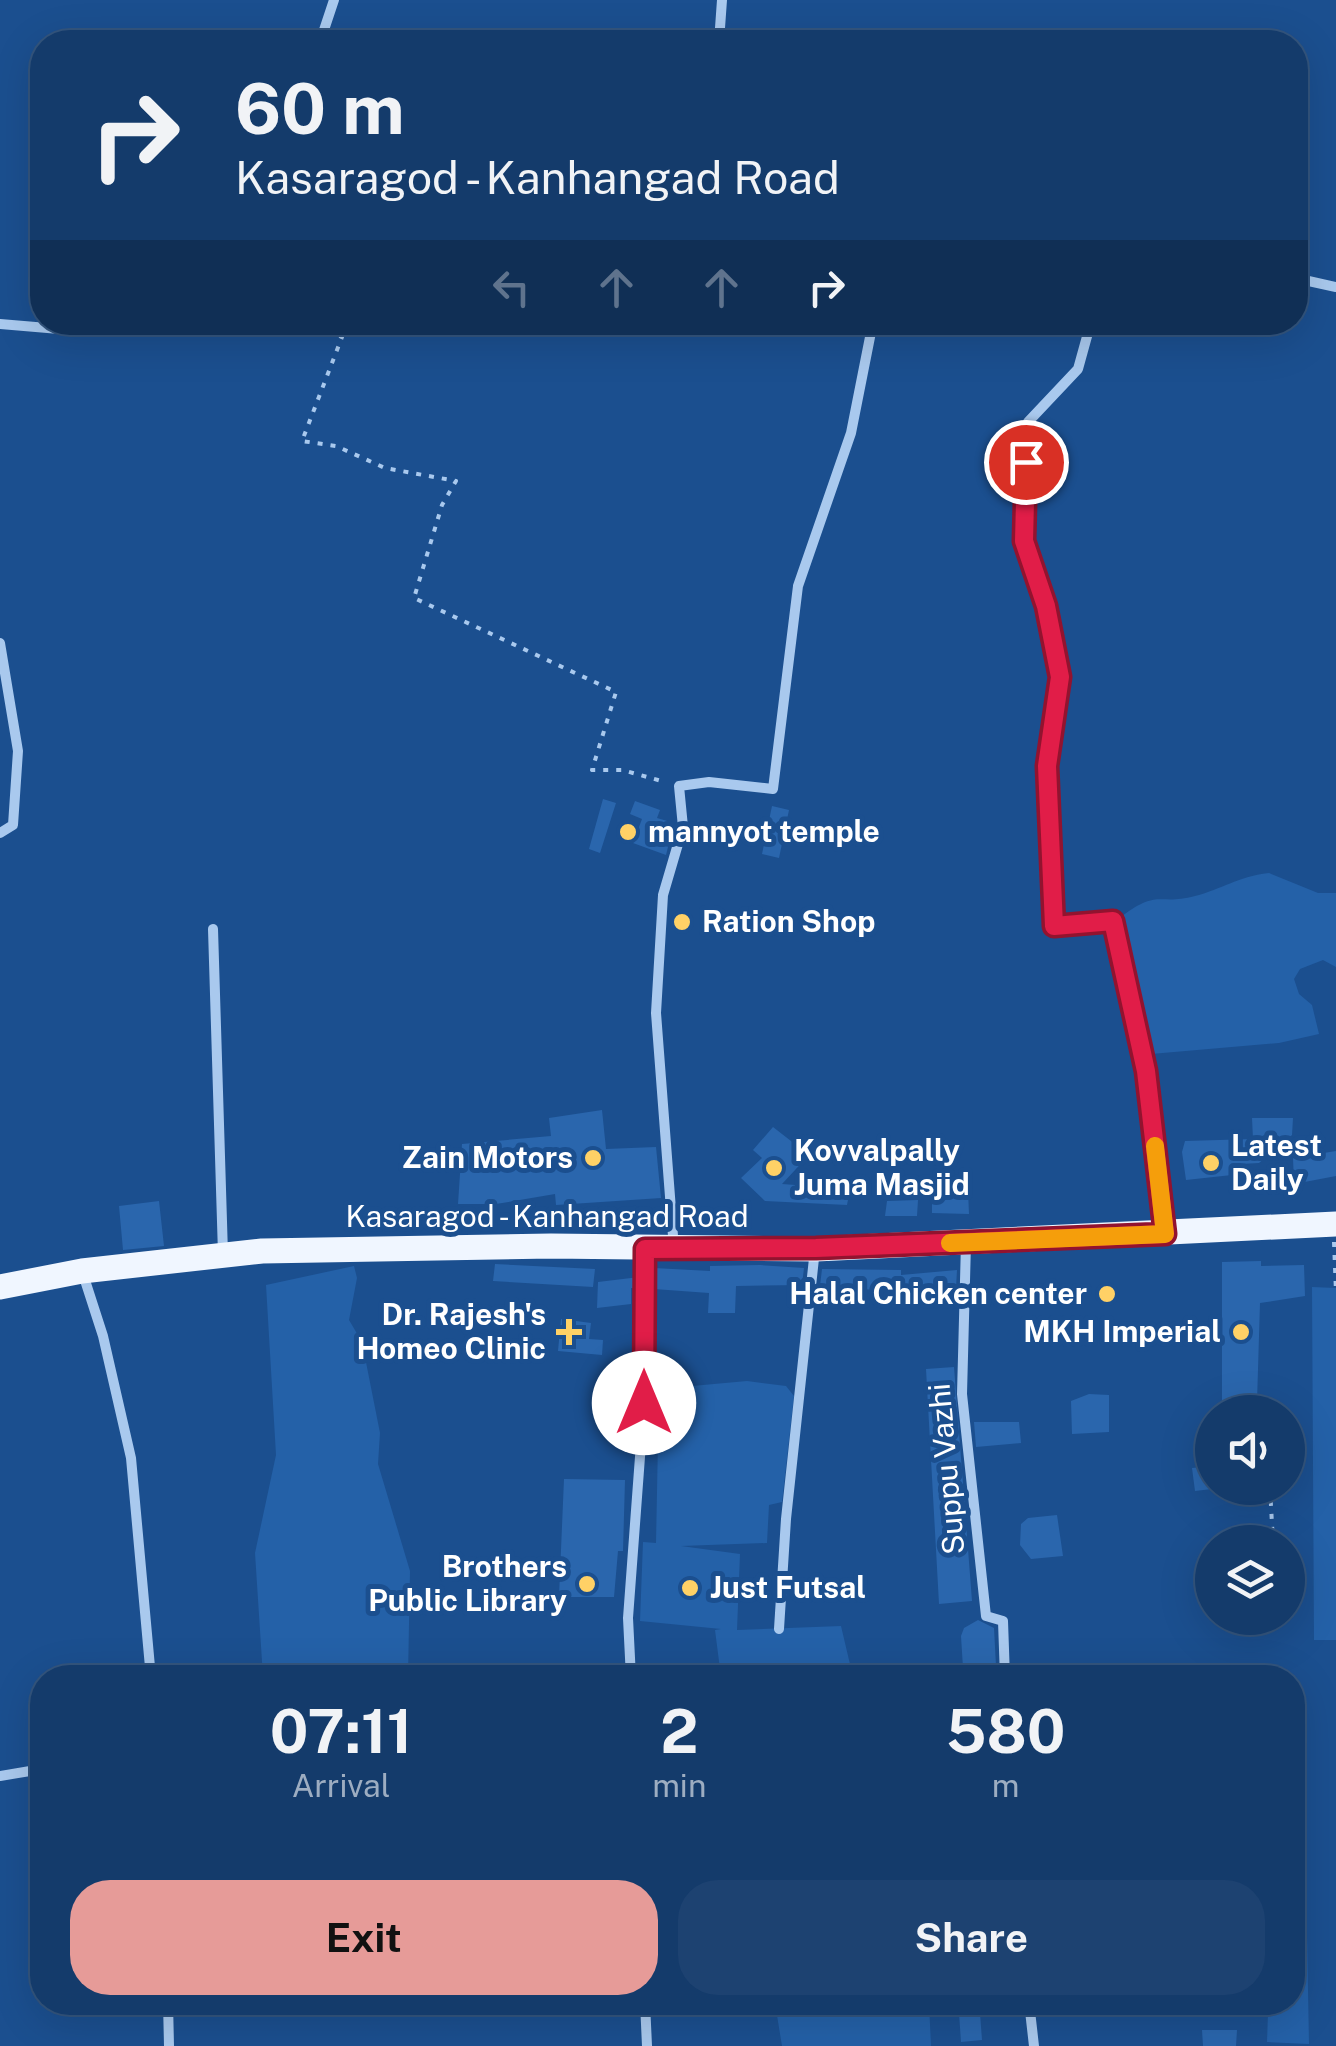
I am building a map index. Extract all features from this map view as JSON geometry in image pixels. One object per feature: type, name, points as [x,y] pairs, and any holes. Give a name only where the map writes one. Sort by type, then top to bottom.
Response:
[{"type":"main road","name":"Kasaragod - Kanhangad Road","points":[[0,1287],[82,1271],[223,1255],[551,1246],[674,1250],[816,1248],[1335,1224]]},
{"type":"street","points":[[324,30],[334,0]]},
{"type":"street","points":[[721,30],[722,0]]},
{"type":"street","points":[[1308,281],[1336,287]]},
{"type":"street","points":[[0,324],[30,327]]},
{"type":"street","points":[[674,1250],[656,1013],[663,895],[683,827],[679,786],[709,782],[773,789],[798,586],[851,433],[870,335]]},
{"type":"street","points":[[1088,335],[1078,369],[1028,422],[1024,541],[1046,606],[1060,677],[1047,766],[1049,876],[1054,926],[1113,921],[1146,1071],[1165,1234]]},
{"type":"street","points":[[0,643],[7,663],[18,766],[13,825],[0,833]]},
{"type":"street","points":[[213,929],[223,1255]]},
{"type":"street","name":"Suppu Vazhi","points":[[966,1242],[962,1394],[986,1616],[1004,1620],[1005,1665]]},
{"type":"street","points":[[779,1630],[786,1518],[816,1248]]},
{"type":"street","points":[[630,1665],[628,1618],[644,1403],[645,1249]]},
{"type":"street","points":[[82,1271],[103,1336],[131,1458],[150,1665]]},
{"type":"street","points":[[0,1776],[30,1771]]},
{"type":"street","points":[[168,2015],[169,2046]]},
{"type":"street","points":[[645,2015],[647,2046]]},
{"type":"street","points":[[1030,2015],[1034,2046]]},
{"type":"path","points":[[337,335],[342,337],[302,440],[336,446],[385,468],[456,481],[442,505],[414,598],[616,692],[592,770],[622,770],[679,786]]},
{"type":"path","points":[[1335,1224],[1336,1292]]},
{"type":"shaded area","points":[[1269,873],[1318,893],[1336,893],[1336,967],[1323,960],[1300,969],[1294,979],[1299,994],[1312,1005],[1319,1034],[1279,1043],[1151,1054],[1122,916],[1144,902],[1183,899]]},
{"type":"shaded area","points":[[354,1266],[357,1278],[349,1320],[362,1342],[380,1433],[378,1464],[410,1571],[408,1665],[262,1665],[255,1553],[276,1455],[266,1285]]},
{"type":"shaded area","points":[[1312,1287],[1336,1288],[1336,1640],[1314,1640]]},
{"type":"shaded area","points":[[747,1381],[786,1386],[794,1396],[782,1502],[769,1505],[767,1543],[681,1546],[740,1554],[737,1630],[841,1626],[850,1665],[719,1665],[715,1630],[721,1629],[640,1621],[643,1542],[656,1543],[659,1389]]},
{"type":"shaded area","points":[[1305,1825],[1309,2044],[1267,2042],[1268,2015],[1305,2015]]},
{"type":"shaded area","points":[[777,2015],[930,2015],[931,2046],[782,2046]]},
{"type":"building","points":[[603,799],[616,803],[600,853],[589,849]]},
{"type":"building","points":[[635,801],[660,810],[657,818],[674,823],[666,855],[633,843],[642,819],[630,814]]},
{"type":"building","points":[[772,806],[789,810],[779,858],[762,854]]},
{"type":"building","points":[[602,1110],[606,1149],[656,1147],[661,1198],[556,1205],[555,1194],[496,1204],[458,1204],[462,1144],[551,1136],[549,1118]]},
{"type":"building","points":[[1252,1118],[1293,1118],[1292,1135],[1259,1163],[1240,1164],[1241,1174],[1186,1180],[1182,1152],[1185,1141],[1253,1139]]},
{"type":"building","name":"Kovvalpally Juma Masjid","points":[[773,1127],[809,1155],[782,1184],[850,1189],[847,1205],[765,1201],[741,1178],[762,1158],[753,1150]]},
{"type":"building","points":[[1336,1151],[1336,1176],[1294,1184],[1293,1158]]},
{"type":"building","points":[[968,1191],[969,1214],[932,1213],[932,1193]]},
{"type":"building","points":[[918,1200],[917,1216],[885,1216],[887,1201]]},
{"type":"building","points":[[159,1201],[164,1246],[123,1250],[119,1206]]},
{"type":"building","name":"MKH Imperial","points":[[1222,1262],[1304,1265],[1305,1296],[1260,1303],[1257,1395],[1222,1395]]},
{"type":"building","points":[[495,1264],[595,1269],[593,1287],[493,1281]]},
{"type":"building","points":[[710,1266],[804,1268],[802,1285],[736,1286],[735,1313],[708,1313],[709,1293],[654,1289],[654,1268],[710,1271]]},
{"type":"building","points":[[822,1269],[901,1270],[901,1275],[957,1270],[956,1288],[903,1292],[820,1286]]},
{"type":"building","points":[[636,1278],[636,1288],[631,1288],[631,1304],[597,1308],[598,1282]]},
{"type":"building","points":[[561,1319],[591,1323],[589,1339],[603,1340],[602,1355],[558,1351]]},
{"type":"building","points":[[954,1367],[972,1601],[939,1604],[926,1369]]},
{"type":"building","points":[[1089,1394],[1109,1395],[1109,1432],[1072,1434],[1071,1401]]},
{"type":"building","points":[[974,1422],[1019,1422],[1021,1443],[976,1447]]},
{"type":"building","points":[[564,1479],[625,1480],[623,1551],[618,1551],[614,1597],[559,1597]]},
{"type":"building","points":[[1057,1515],[1063,1556],[1031,1559],[1020,1545],[1021,1524],[1028,1518]]},
{"type":"building","points":[[978,1620],[994,1628],[996,1665],[963,1665],[964,1628]]},
{"type":"building","points":[[959,2015],[980,2015],[982,2040],[961,2042]]},
{"type":"building","points":[[1202,2030],[1237,2030],[1236,2046],[1203,2046]]},
{"type":"slow traffic","points":[[950,1243],[1165,1234],[1155,1146]]},
{"type":"place","name":"mannyot temple","points":[[628,832]]},
{"type":"place","name":"Ration Shop","points":[[682,922]]},
{"type":"place","name":"Zain Motors","points":[[593,1158]]},
{"type":"place","name":"Latest Daily","points":[[1211,1163]]},
{"type":"place","name":"Kovvalpally Juma Masjid","points":[[774,1168]]},
{"type":"place","name":"Halal Chicken center","points":[[1107,1294]]},
{"type":"place","name":"Dr. Rajesh's Homeo Clinic","points":[[569,1332]]},
{"type":"place","name":"MKH Imperial","points":[[1241,1332]]},
{"type":"place","name":"Brothers Public Library","points":[[587,1584]]},
{"type":"place","name":"Just Futsal","points":[[690,1588]]},
{"type":"route","points":[[644,1403],[645,1249],[816,1248],[1165,1234],[1146,1071],[1113,921],[1054,926],[1047,766],[1060,677],[1046,606],[1024,541],[1026,462]]}]
